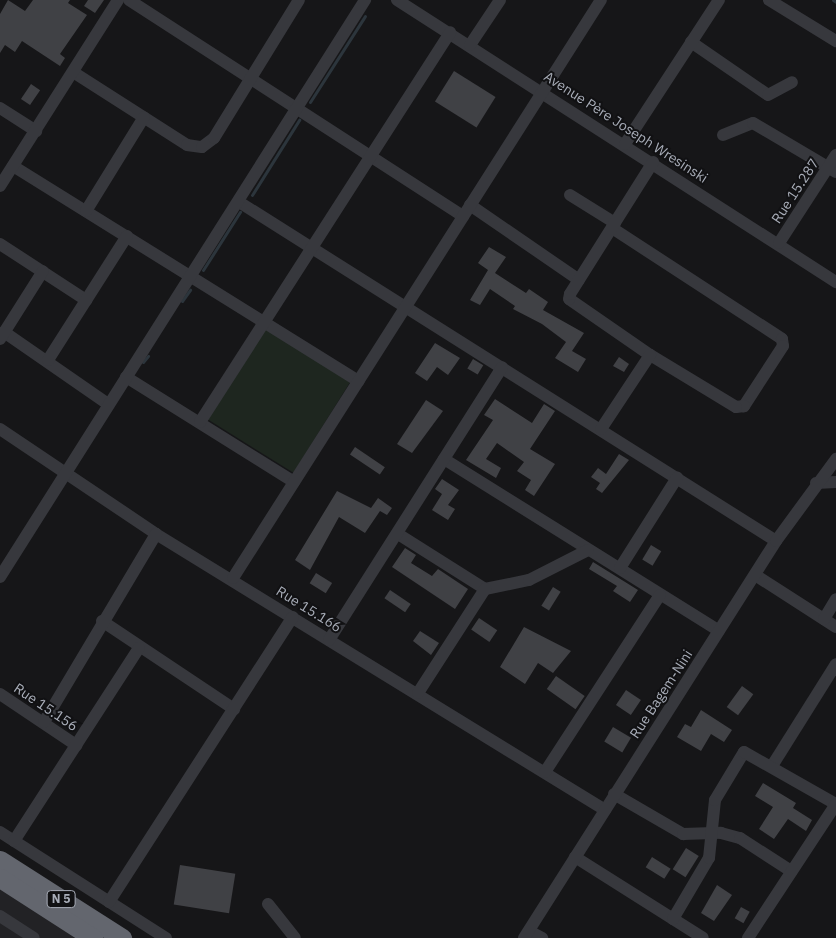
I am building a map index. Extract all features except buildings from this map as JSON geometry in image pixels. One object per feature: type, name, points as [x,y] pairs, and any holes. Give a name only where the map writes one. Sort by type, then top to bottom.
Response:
[{"type":"highway","name":"N 5","points":[[0,860],[122,938]]},
{"type":"highway","name":"N 5","points":[[0,878],[93,938]]},
{"type":"street","points":[[0,186],[118,0]]},
{"type":"street","points":[[129,0],[248,80],[579,280]]},
{"type":"street","points":[[73,72],[187,145],[202,147],[214,138],[299,0]]},
{"type":"street","points":[[1,572],[240,202],[365,0]]},
{"type":"street","name":"Avenue Père Joseph Wresinski","points":[[397,0],[625,144],[836,282]]},
{"type":"street","points":[[470,46],[500,0]]},
{"type":"street","points":[[234,578],[601,0]]},
{"type":"street","points":[[625,144],[719,0]]},
{"type":"street","points":[[770,0],[836,41]]},
{"type":"street","points":[[200,422],[450,32]]},
{"type":"street","points":[[691,42],[768,95],[792,82]]},
{"type":"street","points":[[0,108],[36,131]]},
{"type":"street","points":[[86,211],[144,118]]},
{"type":"street","points":[[723,135],[753,123],[832,170]]},
{"type":"street","name":"Rue 15.287","points":[[779,243],[832,170],[836,155]]},
{"type":"street","points":[[570,195],[613,226],[784,343],[740,408],[650,355],[572,304],[570,294],[613,226],[653,162]]},
{"type":"street","points":[[13,166],[265,320],[358,381]]},
{"type":"street","points":[[240,202],[776,541]]},
{"type":"street","points":[[48,360],[127,236]]},
{"type":"street","points":[[0,244],[86,300]]},
{"type":"street","points":[[43,271],[2,336],[48,360],[108,404]]},
{"type":"street","points":[[601,429],[650,355]]},
{"type":"street","points":[[329,640],[398,534],[502,367]]},
{"type":"street","points":[[126,377],[294,482]]},
{"type":"street","name":"Rue 15.166","points":[[0,429],[67,472],[156,534],[234,578],[329,640],[418,693],[605,810]]},
{"type":"street","points":[[826,469],[836,447]]},
{"type":"street","points":[[444,458],[588,550],[719,630]]},
{"type":"street","points":[[826,469],[836,458]]},
{"type":"street","name":"Rue Bagem-Nini","points":[[527,934],[776,541],[826,469]]},
{"type":"street","points":[[620,568],[676,478]]},
{"type":"street","points":[[816,484],[836,482]]},
{"type":"street","points":[[44,722],[102,621],[156,534]]},
{"type":"street","points":[[398,534],[485,589],[529,580],[588,550]]},
{"type":"street","points":[[755,574],[836,627]]},
{"type":"street","points":[[418,693],[485,589]]},
{"type":"street","points":[[545,772],[660,594]]},
{"type":"street","points":[[824,619],[836,600]]},
{"type":"street","points":[[109,902],[293,616]]},
{"type":"street","points":[[102,621],[139,648],[234,708]]},
{"type":"street","points":[[14,841],[139,648]]},
{"type":"street","points":[[772,766],[836,664]]},
{"type":"street","name":"Rue 15.156","points":[[0,694],[76,745]]},
{"type":"street","points":[[673,919],[709,858],[715,800],[740,756],[749,752],[836,804],[748,938]]},
{"type":"street","points":[[614,794],[683,834],[711,834],[740,838],[791,871]]},
{"type":"street","points":[[0,832],[166,938]]},
{"type":"street","points":[[575,857],[703,938]]},
{"type":"street","points":[[268,904],[295,938]]},
{"type":"street","points":[[0,916],[34,938]]},
{"type":"street","points":[[527,934],[542,938]]},
{"type":"shaded area","points":[[262,327],[350,382],[293,473],[205,418]]},
{"type":"shaded area","points":[[0,878],[93,938],[0,938]]},
{"type":"waterway","points":[[310,102],[365,16]]},
{"type":"waterway","points":[[252,195],[299,120]]},
{"type":"waterway","points":[[203,270],[240,212]]},
{"type":"waterway","points":[[182,301],[190,290]]},
{"type":"waterway","points":[[143,362],[148,356]]}]
